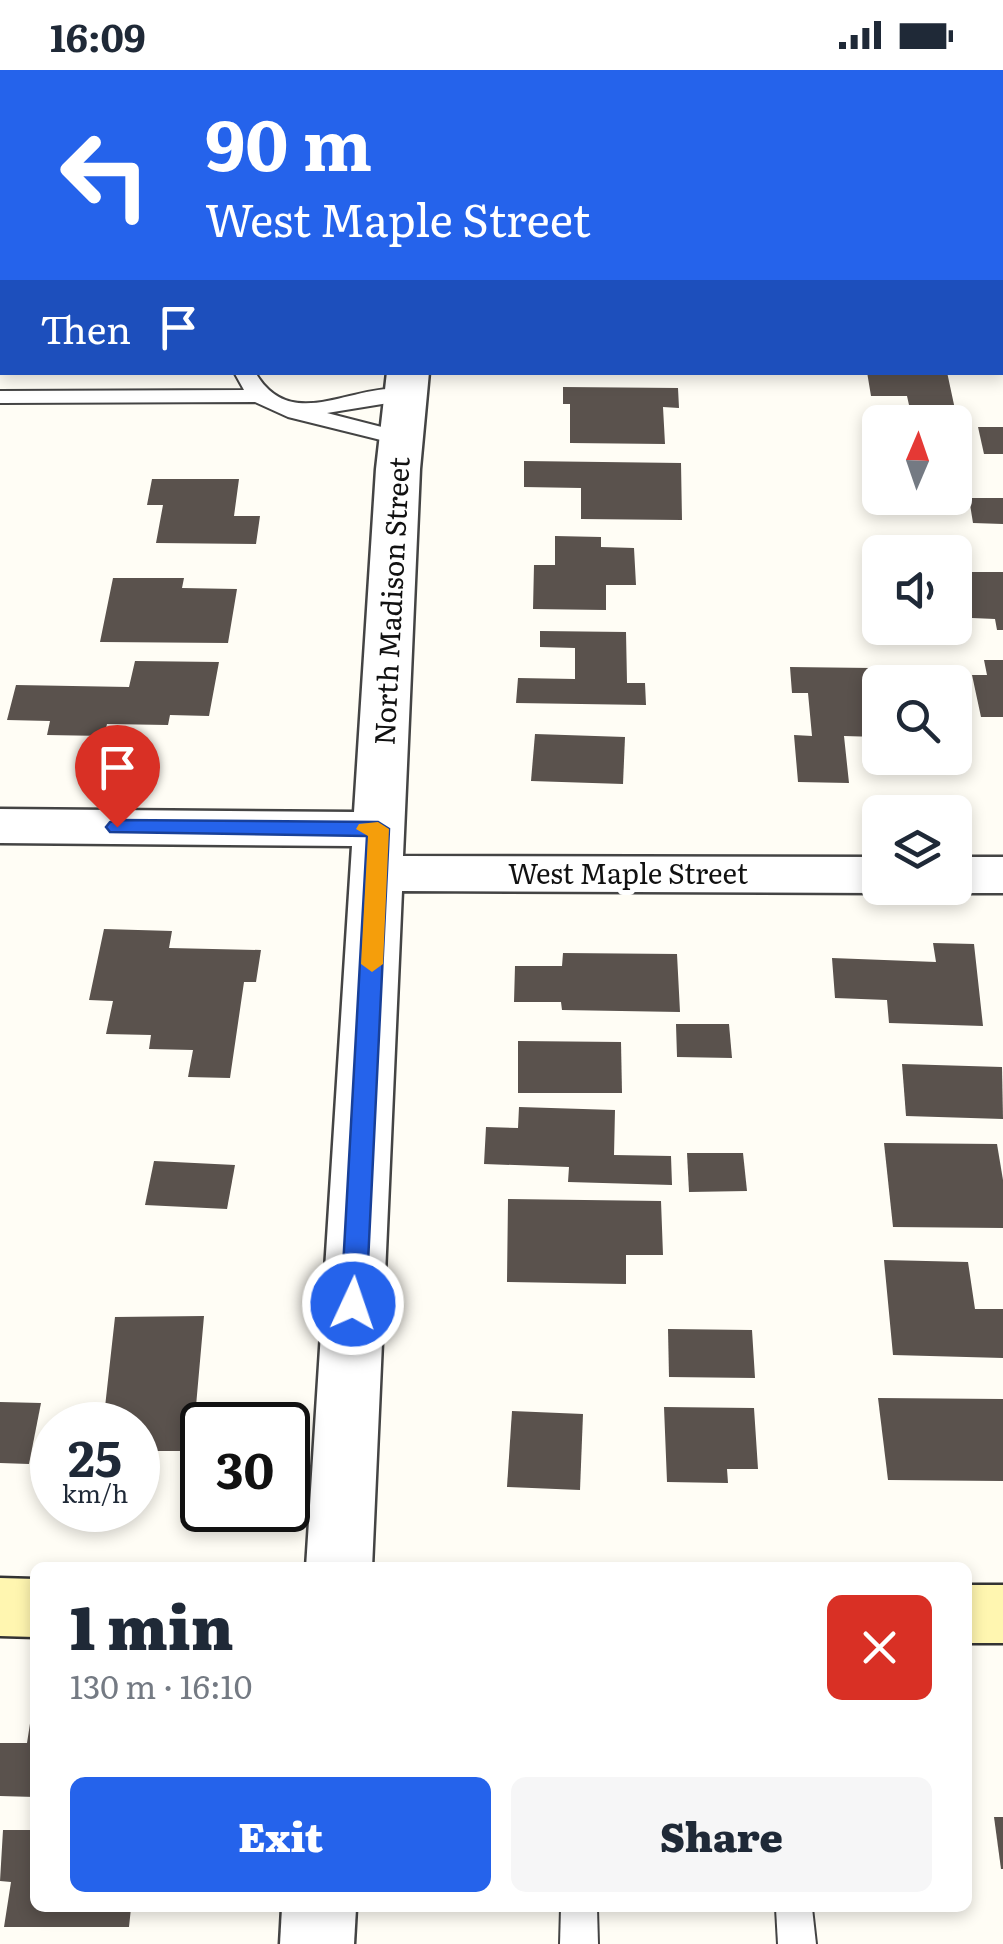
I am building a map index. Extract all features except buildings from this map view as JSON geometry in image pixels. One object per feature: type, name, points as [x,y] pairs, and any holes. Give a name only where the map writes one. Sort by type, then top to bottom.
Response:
[{"type":"main road","points":[[0,1608],[30,1608]]},
{"type":"main road","points":[[972,1614],[1003,1614]]},
{"type":"street","name":"North Madison Street","points":[[339,1562],[405,402]]},
{"type":"street","name":"West Maple Street","points":[[0,826],[378,851],[862,874]]},
{"type":"street","points":[[972,875],[1003,875]]},
{"type":"street","points":[[317,1944],[319,1912]]},
{"type":"lane","points":[[246,375],[258,396]]},
{"type":"lane","points":[[0,398],[258,396],[296,412],[405,402]]},
{"type":"lane","points":[[296,412],[405,402]]},
{"type":"lane","points":[[579,1912],[579,1944]]},
{"type":"lane","points":[[794,1912],[796,1944]]},
{"type":"slow traffic","points":[[366,829],[378,829],[372,964]]},
{"type":"route","points":[[117,827],[378,829],[353,1304]]}]
